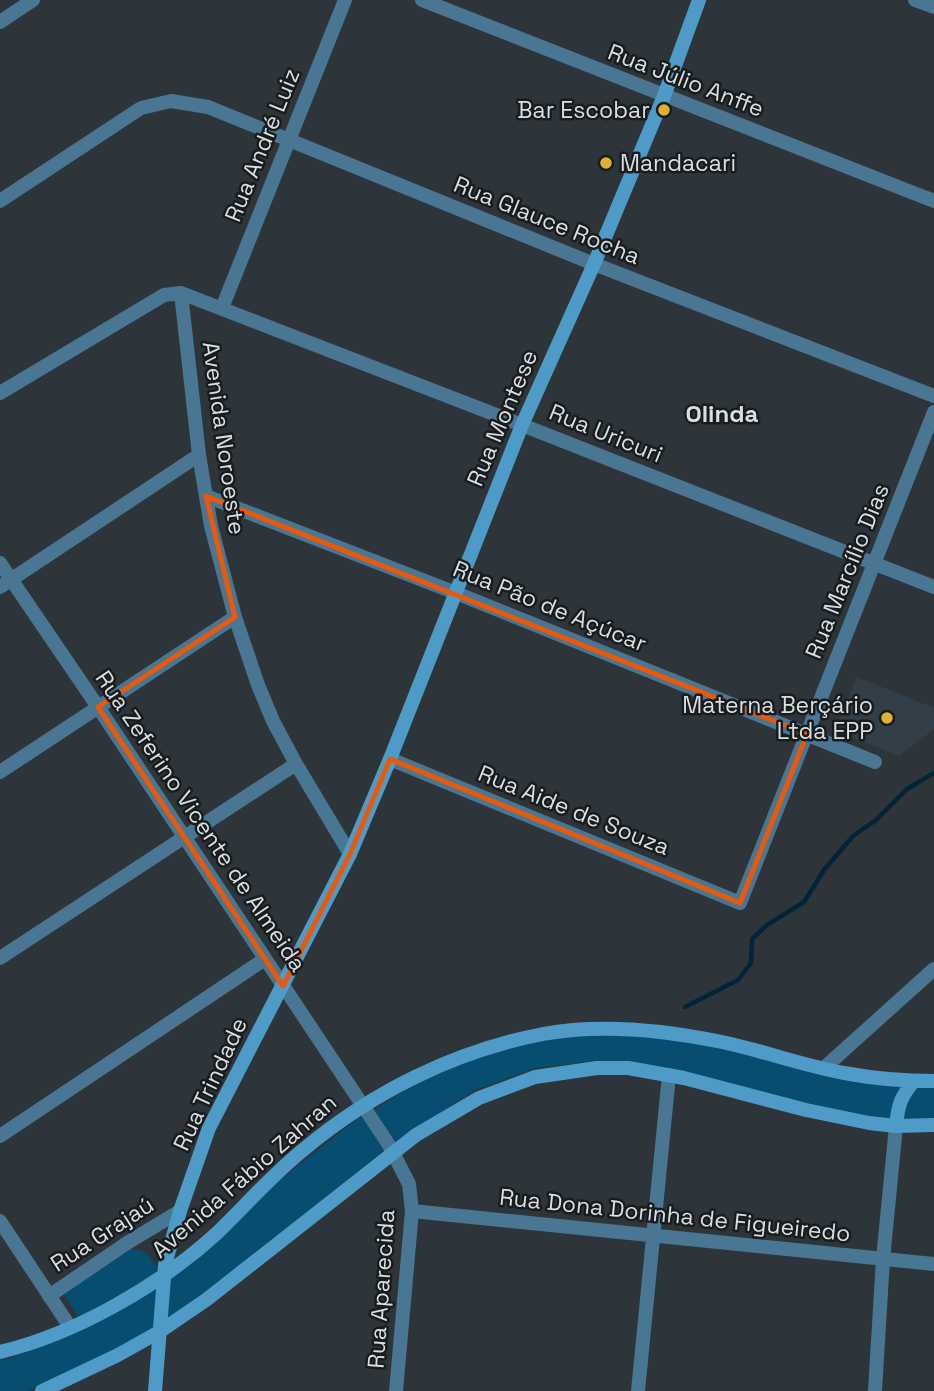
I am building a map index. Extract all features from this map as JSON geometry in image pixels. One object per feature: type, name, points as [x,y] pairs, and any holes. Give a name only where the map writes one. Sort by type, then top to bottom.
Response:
[{"type":"main road","name":"Rua Montese","points":[[350,854],[522,425],[594,264],[664,96],[699,0]]},
{"type":"main road","name":"Rua Trindade","points":[[155,1391],[165,1265],[180,1211],[209,1128],[350,854]]},
{"type":"main road","name":"Avenida Fábio Zahran","points":[[0,1352],[17,1348],[89,1319],[164,1276],[214,1235],[304,1149],[362,1106],[420,1074],[499,1044],[545,1033],[581,1029],[653,1030],[723,1042],[850,1074],[934,1081]]},
{"type":"main road","points":[[42,1391],[118,1355],[159,1332],[206,1300],[416,1135],[479,1098],[536,1077],[597,1068],[628,1068],[669,1075],[869,1123],[896,1126],[934,1125]]},
{"type":"main road","points":[[896,1126],[900,1102],[914,1081]]},
{"type":"street","points":[[0,22],[33,0]]},
{"type":"street","name":"Rua André Luiz","points":[[222,308],[345,0]]},
{"type":"street","name":"Rua Júlio Anffe","points":[[422,0],[934,201]]},
{"type":"street","points":[[915,0],[934,7]]},
{"type":"street","name":"Rua Glauce Rocha","points":[[0,201],[141,107],[171,101],[208,107],[594,264],[934,396]]},
{"type":"street","points":[[0,393],[164,295],[181,293]]},
{"type":"street","name":"Rua Uricuri","points":[[181,293],[934,587]]},
{"type":"street","name":"Avenida Noroeste","points":[[181,293],[199,456],[211,526],[235,617],[268,709],[296,764],[350,854]]},
{"type":"street","name":"Rua Marcílio Dias","points":[[740,903],[934,412]]},
{"type":"street","points":[[6,584],[199,456]]},
{"type":"street","name":"Rua Pão de Açúcar","points":[[206,496],[456,593],[875,762]]},
{"type":"street","name":"Rua Zeferino Vicente de Almeida","points":[[0,563],[6,584],[98,707],[393,1152]]},
{"type":"street","points":[[0,772],[235,617]]},
{"type":"street","name":"Rua Aide de Souza","points":[[390,759],[740,903]]},
{"type":"street","points":[[0,958],[296,764]]},
{"type":"street","points":[[0,1136],[265,959]]},
{"type":"street","points":[[824,1068],[934,969]]},
{"type":"street","points":[[638,1391],[669,1075]]},
{"type":"street","points":[[875,1391],[883,1259],[896,1126]]},
{"type":"street","name":"Rua Aparecida","points":[[393,1152],[409,1184],[412,1211],[396,1391]]},
{"type":"street","name":"Rua Grajaú","points":[[49,1296],[180,1211]]},
{"type":"street","name":"Rua Dona Dorinha de Figueiredo","points":[[412,1211],[934,1264]]},
{"type":"street","points":[[0,1221],[70,1327]]},
{"type":"highlighted area","points":[[206,496],[807,734],[740,903],[390,759],[350,854],[283,986],[98,707],[235,617]]},
{"type":"shaded area","name":"Materna Berçário Ltda EPP","points":[[857,677],[934,708],[934,729],[899,756],[835,730]]},
{"type":"shaded area","points":[[581,1034],[653,1036],[934,1088],[934,1119],[872,1118],[812,1106],[687,1072],[634,1063],[596,1061],[536,1068],[475,1090],[396,1142],[372,1111],[420,1081],[499,1049]]},
{"type":"shaded area","points":[[363,1114],[387,1149],[164,1323],[169,1278],[219,1239],[279,1181]]},
{"type":"shaded area","points":[[125,1249],[141,1250],[148,1254],[157,1267],[156,1276],[79,1318],[62,1292]]},
{"type":"shaded area","points":[[160,1285],[157,1326],[116,1351],[28,1391],[0,1391],[0,1361],[62,1337]]},
{"type":"waterway","points":[[685,1007],[738,980],[751,963],[752,939],[767,925],[804,902],[824,870],[853,836],[876,820],[907,789],[934,773]]},
{"type":"place","name":"Bar Escobar","points":[[664,110]]},
{"type":"place","name":"Mandacari","points":[[606,163]]},
{"type":"place","name":"Materna Berçário Ltda EPP","points":[[887,718]]},
{"type":"district","name":"Olinda","points":[[722,414]]}]
